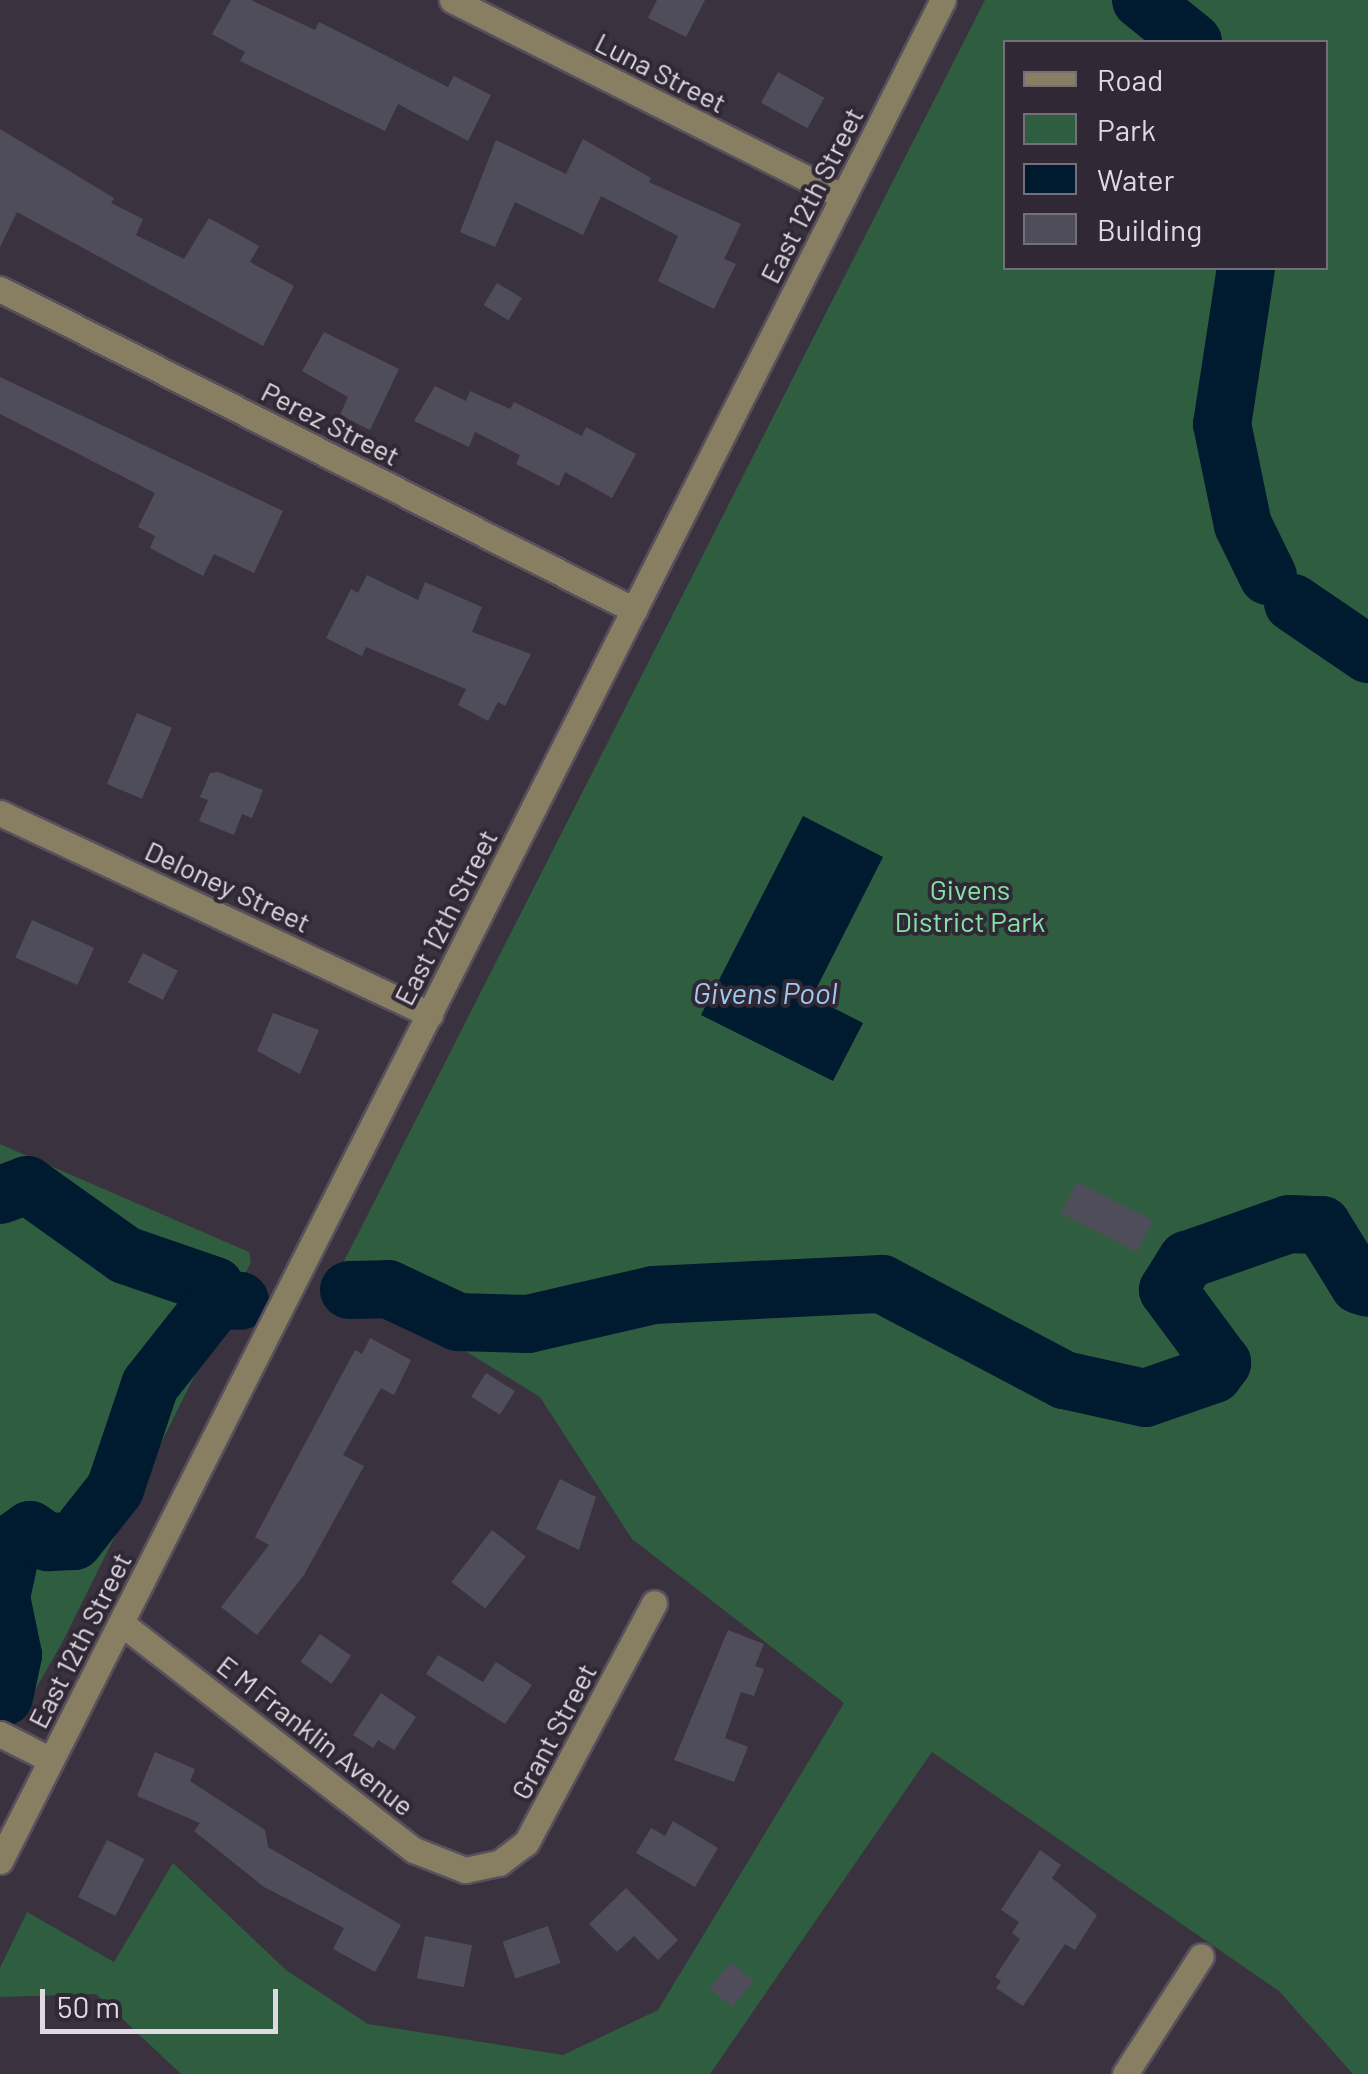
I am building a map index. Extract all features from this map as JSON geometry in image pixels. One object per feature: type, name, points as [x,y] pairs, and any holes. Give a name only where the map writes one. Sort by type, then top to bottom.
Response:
[{"type":"street","name":"Luna Street","points":[[452,0],[843,198]]},
{"type":"street","name":"East 12th Street","points":[[0,1861],[943,0]]},
{"type":"street","name":"Perez Street","points":[[0,289],[634,610]]},
{"type":"street","name":"Deloney Street","points":[[0,813],[430,1014]]},
{"type":"street","name":"Grant Street","points":[[485,1868],[511,1856],[532,1833],[654,1603]]},
{"type":"street","name":"E M Franklin Avenue","points":[[121,1623],[424,1856],[449,1868],[485,1868]]},
{"type":"street","points":[[0,1734],[51,1760]]},
{"type":"street","points":[[1125,2074],[1201,1956]]},
{"type":"green space","name":"Givens District Park","points":[[985,0],[1368,0],[1368,2074],[1353,2074],[1279,1991],[932,1752],[710,2074],[181,2074],[96,1994],[0,1997],[0,1968],[27,1912],[114,1962],[173,1863],[286,1970],[368,2024],[563,2055],[658,2010],[844,1703],[632,1539],[540,1397],[338,1273]]},
{"type":"green space","points":[[0,1144],[249,1252],[251,1262],[63,1641],[26,1706],[17,1708],[0,1704]]},
{"type":"water","name":"Givens Pool","points":[[803,816],[883,857],[812,997],[863,1023],[833,1081],[701,1015]]},
{"type":"building","points":[[231,0],[251,0],[315,30],[319,22],[448,87],[454,76],[491,95],[468,141],[398,104],[385,131],[240,61],[245,52],[212,34]]},
{"type":"building","points":[[657,0],[705,0],[686,37],[648,18]]},
{"type":"building","points":[[778,72],[824,98],[807,128],[761,103]]},
{"type":"building","points":[[0,129],[114,198],[111,203],[143,219],[136,235],[184,259],[209,218],[259,246],[250,262],[294,286],[263,346],[17,212],[0,247]]},
{"type":"building","points":[[583,139],[651,178],[649,182],[741,224],[724,259],[736,264],[714,309],[658,281],[678,236],[601,196],[583,235],[515,202],[495,247],[460,232],[496,140],[566,174]]},
{"type":"building","points":[[497,283],[522,298],[508,320],[484,305]]},
{"type":"building","points":[[324,332],[399,369],[370,430],[340,415],[348,397],[302,371]]},
{"type":"building","points":[[0,377],[283,511],[254,573],[214,554],[203,576],[150,548],[155,536],[138,527],[155,493],[0,414]]},
{"type":"building","points":[[435,386],[466,401],[470,391],[510,409],[514,402],[582,436],[586,427],[636,454],[612,498],[565,472],[559,486],[516,464],[520,455],[475,432],[469,447],[414,421]]},
{"type":"building","points":[[367,575],[418,600],[425,582],[482,607],[472,632],[531,654],[505,706],[498,702],[488,721],[458,705],[466,689],[366,647],[362,656],[326,638],[351,589],[358,593]]},
{"type":"building","points":[[137,713],[172,728],[142,799],[107,784]]},
{"type":"building","points":[[218,772],[263,790],[252,818],[242,814],[234,835],[199,821],[208,800],[200,797],[210,773]]},
{"type":"building","points":[[32,920],[94,948],[77,985],[15,957]]},
{"type":"building","points":[[143,953],[178,971],[163,1000],[128,982]]},
{"type":"building","points":[[273,1013],[319,1030],[300,1074],[257,1051]]},
{"type":"building","points":[[1077,1182],[1153,1221],[1137,1252],[1061,1213]]},
{"type":"building","points":[[370,1338],[411,1360],[394,1395],[381,1388],[343,1455],[364,1466],[304,1575],[257,1635],[221,1607],[269,1545],[255,1537],[355,1350],[362,1354]]},
{"type":"building","points":[[486,1373],[515,1391],[500,1415],[471,1397]]},
{"type":"building","points":[[560,1479],[596,1497],[579,1550],[536,1529]]},
{"type":"building","points":[[492,1530],[526,1556],[485,1608],[451,1582]]},
{"type":"building","points":[[728,1630],[764,1644],[755,1666],[764,1669],[754,1696],[741,1692],[725,1738],[748,1747],[734,1782],[674,1760]]},
{"type":"building","points":[[320,1634],[351,1656],[332,1684],[300,1662]]},
{"type":"building","points":[[438,1655],[483,1682],[496,1662],[532,1685],[505,1724],[426,1674]]},
{"type":"building","points":[[381,1693],[416,1717],[394,1750],[378,1740],[373,1748],[353,1735]]},
{"type":"building","points":[[155,1752],[195,1769],[190,1781],[265,1830],[268,1847],[401,1925],[375,1972],[333,1949],[344,1928],[264,1887],[194,1831],[200,1823],[137,1796]]},
{"type":"building","points":[[673,1821],[718,1848],[695,1887],[636,1853],[651,1828],[665,1836]]},
{"type":"building","points":[[107,1840],[144,1859],[115,1916],[78,1897]]},
{"type":"building","points":[[1040,1850],[1061,1865],[1052,1878],[1097,1915],[1075,1950],[1065,1944],[1023,2006],[996,1988],[1001,1981],[995,1977],[1020,1939],[1012,1933],[1019,1922],[1001,1910]]},
{"type":"building","points":[[626,1888],[678,1940],[658,1960],[634,1936],[617,1952],[589,1924]]},
{"type":"building","points":[[548,1926],[561,1963],[515,1979],[503,1942]]},
{"type":"building","points":[[425,1936],[472,1945],[464,1987],[417,1978]]},
{"type":"building","points":[[731,1962],[754,1981],[732,2007],[709,1988]]},
{"type":"waterway","points":[[1141,0],[1191,40]]},
{"type":"waterway","points":[[1246,270],[1222,424],[1243,525],[1268,576]]},
{"type":"waterway","points":[[1293,603],[1368,654]]},
{"type":"waterway","points":[[0,1195],[27,1185],[125,1255],[215,1286],[217,1300]]},
{"type":"waterway","points":[[349,1290],[388,1289],[458,1322],[528,1324],[654,1295],[882,1284],[1064,1380],[1145,1398],[1214,1374],[1222,1363],[1168,1290],[1187,1260],[1289,1224],[1322,1225],[1359,1285],[1368,1288]]},
{"type":"waterway","points":[[4,1697],[13,1655],[1,1597],[13,1542],[30,1530],[48,1542],[74,1541],[115,1489],[150,1385],[217,1300],[240,1301]]}]
